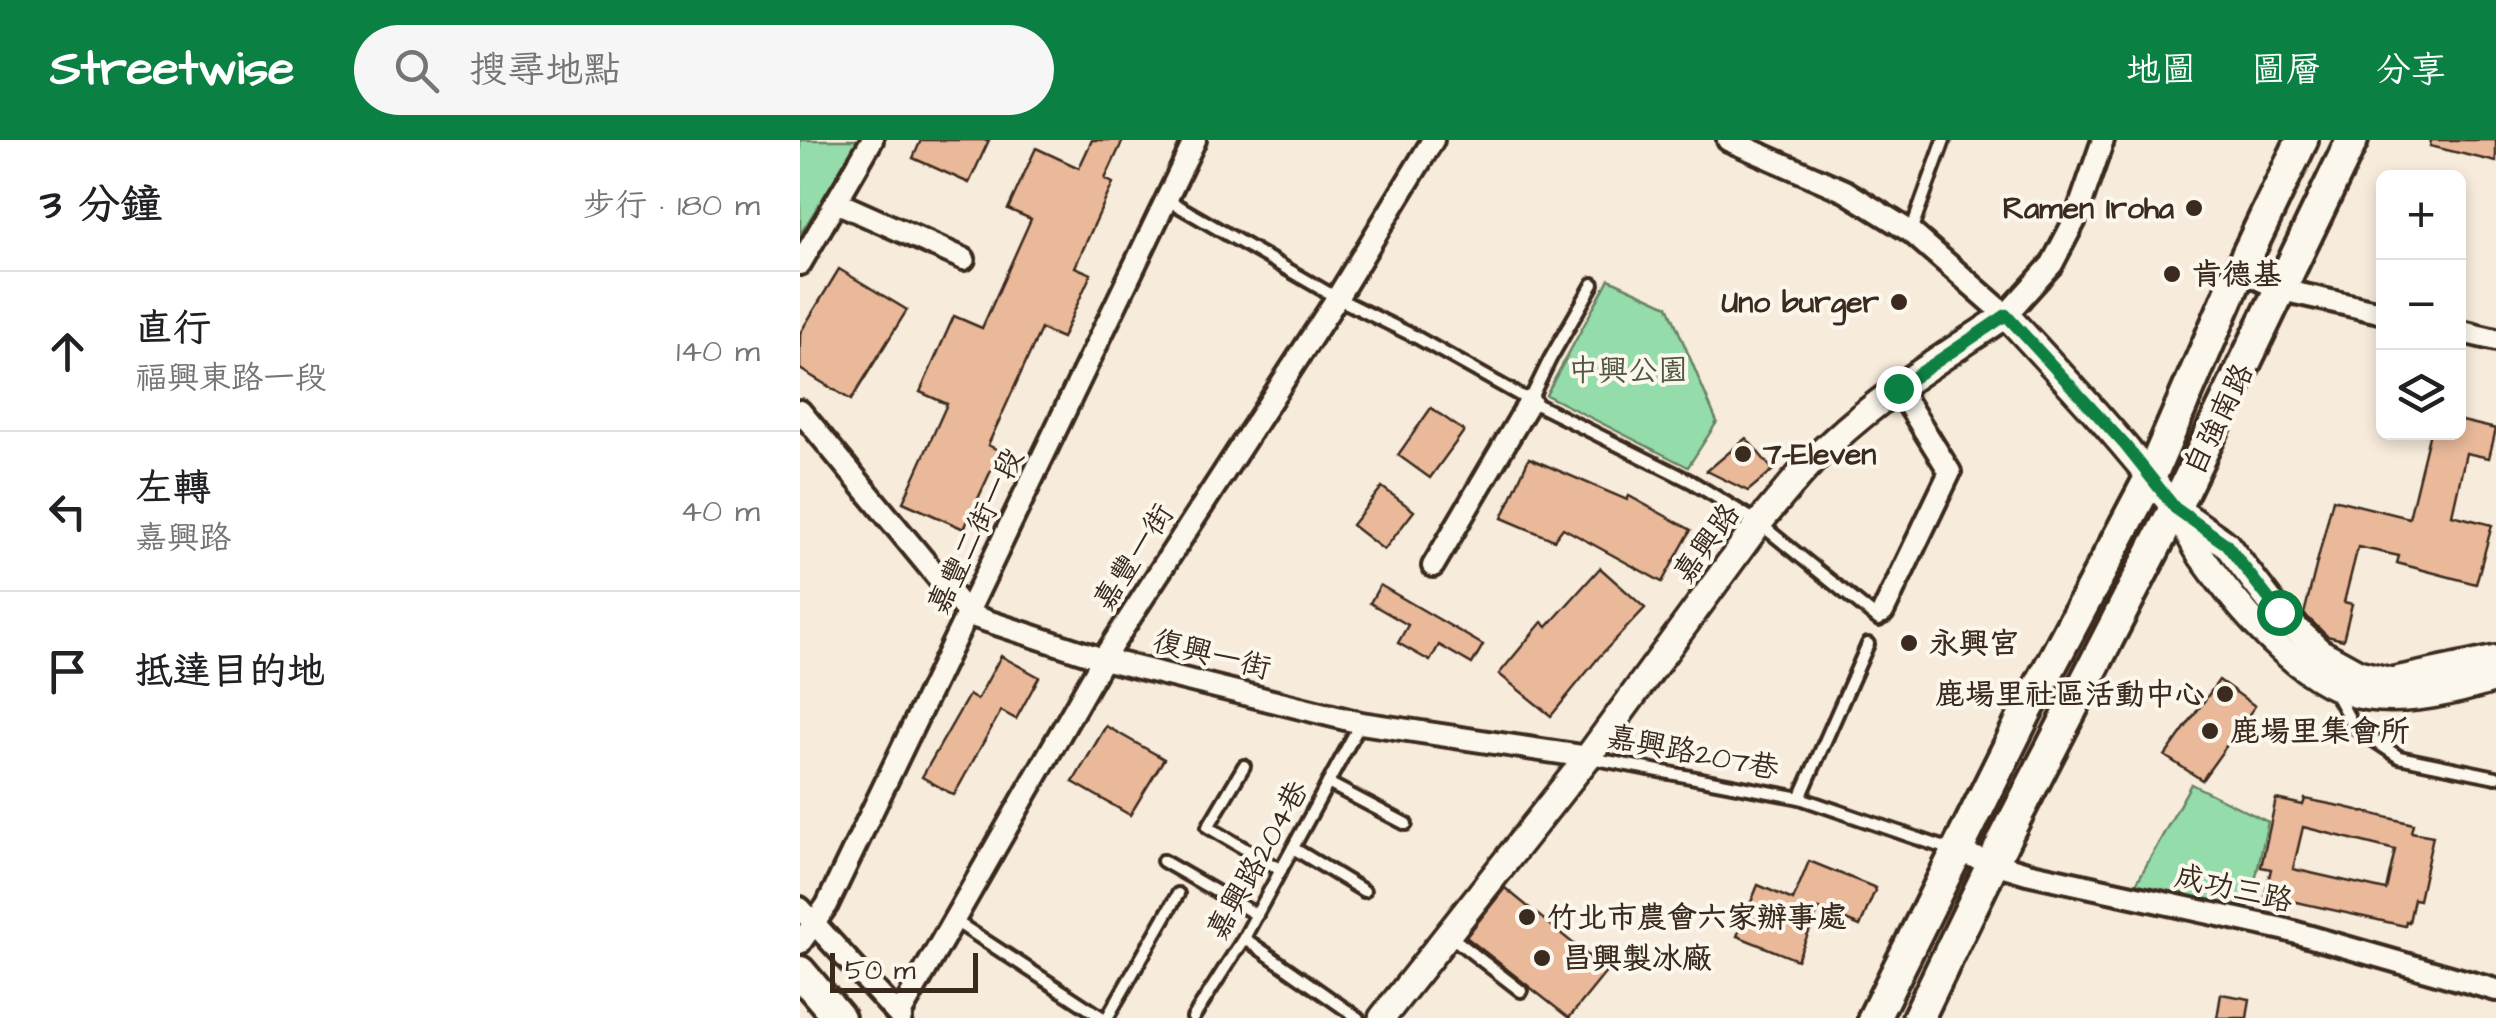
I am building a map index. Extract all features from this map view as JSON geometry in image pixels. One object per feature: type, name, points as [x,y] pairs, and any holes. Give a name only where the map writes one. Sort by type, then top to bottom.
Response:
[{"type":"main road","name":"自強南路","points":[[1874,1018],[2024,714],[2150,478],[2240,270],[2302,140]]},
{"type":"main road","name":"自強南路","points":[[1918,1018],[2175,508],[2352,140]]},
{"type":"main road","points":[[800,972],[839,1018]]},
{"type":"street","points":[[800,264],[872,140]]},
{"type":"street","name":"嘉豐二街一段","points":[[800,943],[807,916],[827,906],[1195,140]]},
{"type":"street","name":"嘉豐一街","points":[[900,1017],[1104,658],[1337,298],[1433,140]]},
{"type":"street","points":[[1728,140],[1844,192],[1911,232],[2006,315],[2125,445],[2175,508],[2202,557],[2264,632],[2304,667],[2330,684],[2370,697],[2414,696],[2496,679]]},
{"type":"street","name":"嘉興路","points":[[1382,1018],[1588,757],[1759,523],[1830,443],[1898,388],[2006,315],[2052,264],[2075,220],[2102,140]]},
{"type":"street","points":[[836,202],[964,259]]},
{"type":"street","points":[[2240,270],[2282,290],[2376,312]]},
{"type":"street","points":[[2466,333],[2496,340]]},
{"type":"street","points":[[1881,616],[1950,472],[1898,388]]},
{"type":"street","points":[[1433,566],[1530,401]]},
{"type":"street","points":[[800,411],[968,614]]},
{"type":"street","points":[[2175,508],[2226,544],[2279,612],[2320,652],[2358,674],[2391,680],[2496,659]]},
{"type":"street","name":"復興一街","points":[[968,614],[1104,658],[1361,723],[1588,757]]},
{"type":"street","name":"成功三路","points":[[1957,852],[2027,873],[2283,929],[2496,990]]},
{"type":"street","points":[[807,916],[900,1017]]},
{"type":"lane","points":[[1911,232],[1944,140]]},
{"type":"lane","points":[[1168,200],[1337,298],[1692,482],[1759,523],[1881,616]]},
{"type":"lane","points":[[1530,401],[1594,284]]},
{"type":"lane","name":"嘉興路207巷","points":[[1588,757],[1800,798],[1868,644]]},
{"type":"lane","points":[[2330,684],[2354,727],[2399,756],[2496,777]]},
{"type":"lane","name":"嘉興路204巷","points":[[1192,1018],[1257,916],[1361,723]]},
{"type":"lane","points":[[1244,766],[1208,827],[1281,870]]},
{"type":"lane","points":[[1328,783],[1406,824]]},
{"type":"lane","points":[[1800,798],[1957,852]]},
{"type":"lane","points":[[1293,848],[1364,891]]},
{"type":"lane","points":[[1163,861],[1257,916]]},
{"type":"lane","points":[[955,921],[1105,1018],[1178,894]]},
{"type":"lane","points":[[1448,934],[1520,991]]},
{"type":"lane","points":[[1244,938],[1358,1018]]},
{"type":"green space","points":[[800,140],[859,140],[800,235]]},
{"type":"green space","name":"中興公園","points":[[1609,279],[1668,306],[1717,422],[1688,467],[1546,395]]},
{"type":"green space","points":[[2191,784],[2268,822],[2246,922],[2129,897]]},
{"type":"building","points":[[921,140],[989,140],[969,183],[913,158]]},
{"type":"building","points":[[1092,140],[1123,140],[1105,179],[1113,183],[1075,267],[1091,274],[1062,338],[1041,329],[988,445],[1000,451],[964,529],[903,502],[947,404],[920,392],[954,316],[982,328],[1031,219],[1008,209],[1036,148],[1079,168]]},
{"type":"building","points":[[2431,140],[2496,140],[2496,162],[2430,146]]},
{"type":"building","points":[[839,269],[907,310],[851,400],[800,369],[800,333]]},
{"type":"building","points":[[1431,408],[1464,431],[1430,478],[1398,455]]},
{"type":"building","points":[[2466,422],[2496,429],[2489,458],[2466,453],[2452,515],[2492,525],[2476,584],[2397,563],[2399,556],[2358,547],[2344,602],[2352,604],[2343,640],[2327,636],[2304,614],[2333,499],[2409,518],[2428,440],[2466,440]]},
{"type":"building","name":"7-Eleven","points":[[1746,438],[1773,470],[1748,491],[1707,471]]},
{"type":"building","points":[[1529,458],[1627,500],[1629,496],[1691,530],[1662,582],[1563,528],[1554,540],[1502,518]]},
{"type":"building","points":[[1382,487],[1414,511],[1384,550],[1352,525]]},
{"type":"building","points":[[1600,568],[1645,608],[1551,716],[1499,674],[1542,622],[1547,627]]},
{"type":"building","points":[[1380,585],[1483,645],[1472,664],[1439,645],[1430,661],[1398,643],[1408,625],[1370,603]]},
{"type":"building","points":[[1001,656],[1039,677],[1016,719],[1001,711],[954,795],[922,777],[969,695],[977,700]]},
{"type":"building","name":"鹿場里集會所","points":[[2219,680],[2255,706],[2202,780],[2165,756]]},
{"type":"building","points":[[1106,726],[1164,759],[1130,815],[1073,782]]},
{"type":"building","points":[[2276,799],[2303,805],[2305,799],[2345,807],[2413,824],[2411,832],[2433,836],[2419,900],[2414,899],[2405,926],[2265,895],[2271,869],[2261,867]],"holes":[[[2303,827],[2395,850],[2386,890],[2293,869]]]},
{"type":"building","points":[[1809,861],[1876,888],[1860,926],[1819,909],[1797,960],[1737,936],[1758,885],[1793,900]]},
{"type":"building","name":"昌興製冰廠","points":[[1505,888],[1607,971],[1569,1018],[1466,937]]},
{"type":"building","points":[[2221,994],[2250,999],[2247,1018],[2217,1018]]},
{"type":"place","name":"Ramen Iroha","points":[[2194,208]]},
{"type":"place","name":"肯德基","points":[[2172,274]]},
{"type":"place","name":"Uno burger","points":[[1899,302]]},
{"type":"place","name":"7-Eleven","points":[[1743,454]]},
{"type":"place","name":"永興宮","points":[[1909,643]]},
{"type":"place","name":"鹿場里社區活動中心","points":[[2225,694]]},
{"type":"place","name":"鹿場里集會所","points":[[2210,731]]},
{"type":"place","name":"竹北市農會六家辦事處","points":[[1527,917]]},
{"type":"place","name":"昌興製冰廠","points":[[1542,958]]},
{"type":"route","points":[[1898,388],[2006,315],[2125,445],[2175,508],[2226,544],[2279,612]]}]
